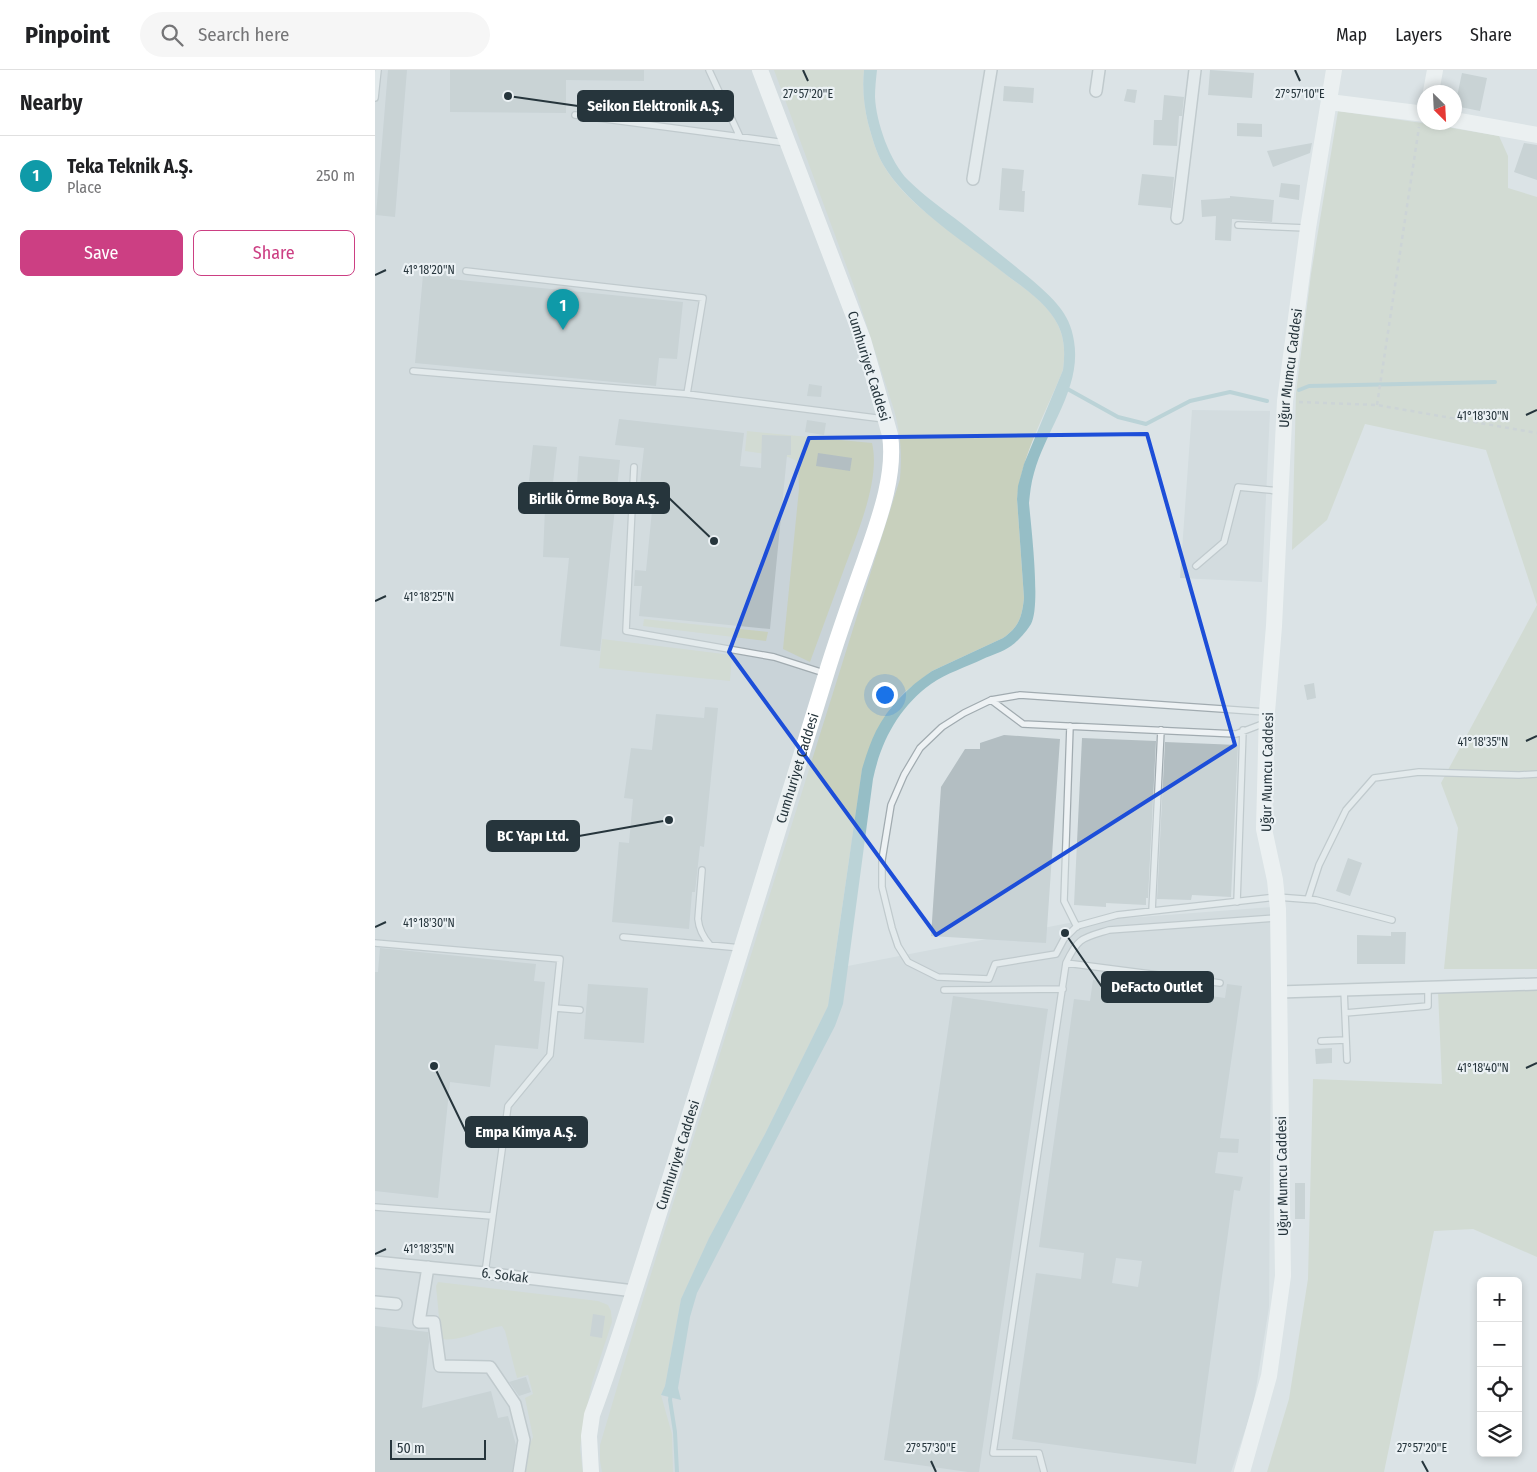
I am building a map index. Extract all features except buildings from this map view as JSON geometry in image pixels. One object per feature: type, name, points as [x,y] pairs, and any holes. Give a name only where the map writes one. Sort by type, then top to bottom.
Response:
[{"type":"street","name":"Cumhuriyet Caddesi","points":[[591,1472],[589,1436],[592,1415],[634,1291],[826,674],[873,535],[888,484],[892,450],[886,419],[863,340],[760,70]]},
{"type":"street","points":[[973,179],[991,70]]},
{"type":"street","points":[[1096,91],[1099,70]]},
{"type":"street","points":[[1177,218],[1195,70]]},
{"type":"street","name":"Uğur Mumcu Caddesi","points":[[1242,1472],[1269,1376],[1283,1276],[1278,918],[1275,880],[1264,829],[1267,717],[1274,626],[1285,401],[1308,228],[1335,70]]},
{"type":"street","points":[[1432,85],[1435,70]]},
{"type":"street","points":[[1329,102],[1417,115]]},
{"type":"street","points":[[1462,121],[1537,135]]},
{"type":"street","points":[[1279,992],[1537,984]]},
{"type":"street","name":"6. Sokak","points":[[375,1262],[634,1291]]},
{"type":"street","points":[[428,1267],[419,1322],[434,1322],[440,1366],[490,1368],[515,1404],[523,1440],[519,1472]]},
{"type":"street","points":[[375,1302],[396,1304]]},
{"type":"lane","points":[[375,98],[378,70]]},
{"type":"lane","points":[[709,70],[740,137]]},
{"type":"lane","points":[[575,115],[787,143]]},
{"type":"lane","points":[[1238,225],[1308,228]]},
{"type":"lane","points":[[466,271],[703,298],[687,394]]},
{"type":"lane","points":[[413,371],[687,394],[886,419]]},
{"type":"lane","points":[[634,467],[625,631],[767,655],[826,674]]},
{"type":"lane","points":[[1196,566],[1224,542],[1238,487],[1281,491]]},
{"type":"lane","points":[[1267,717],[1020,695],[991,700],[963,713],[942,727],[921,748],[904,775],[891,805],[882,860],[882,887],[892,928],[898,946],[907,962],[938,977],[989,979],[995,964],[1056,954],[1064,939],[1077,926],[1117,915],[1277,897],[1317,900],[1392,920]]},
{"type":"lane","points":[[991,700],[1023,724],[1236,734],[1267,717]]},
{"type":"lane","points":[[1070,726],[1064,901],[1077,926]]},
{"type":"lane","points":[[1152,911],[1161,730]]},
{"type":"lane","points":[[1237,902],[1243,730]]},
{"type":"lane","points":[[1308,899],[1319,865],[1346,810],[1374,778],[1419,772],[1537,774]]},
{"type":"lane","points":[[702,870],[698,919],[703,936],[710,945]]},
{"type":"lane","points":[[1044,1472],[1039,1453],[993,1453],[1066,963],[1073,947],[1084,937],[1109,930],[1278,918]]},
{"type":"lane","points":[[623,937],[742,948]]},
{"type":"lane","points":[[375,943],[560,959],[550,1054],[508,1106],[485,1273]]},
{"type":"lane","points":[[1066,963],[1219,983]]},
{"type":"lane","points":[[1345,1013],[1427,1006],[1428,987]]},
{"type":"lane","points":[[944,990],[1063,989]]},
{"type":"lane","points":[[1343,990],[1347,1060]]},
{"type":"lane","points":[[555,1008],[580,1010]]},
{"type":"lane","points":[[1321,1041],[1346,1040]]},
{"type":"lane","points":[[375,1207],[492,1216]]},
{"type":"path","points":[[1377,405],[1386,336],[1421,130]]},
{"type":"path","points":[[1285,401],[1377,405],[1537,433]]},
{"type":"highlighted area","points":[[1147,434],[1235,745],[936,935],[729,652],[809,438]]},
{"type":"shaded area","points":[[375,70],[841,70],[905,299],[993,310],[896,655],[822,971],[1074,922],[1272,907],[1269,1307],[1253,1407],[1231,1472],[375,1472]]},
{"type":"shaded area","points":[[1192,410],[1270,411],[1262,582],[1180,578]]},
{"type":"green space","points":[[774,70],[864,70],[864,104],[875,145],[884,166],[902,190],[924,211],[1030,292],[1049,310],[1062,336],[1063,370],[1029,450],[1019,483],[1017,499],[1024,598],[1019,621],[1013,630],[1003,638],[932,671],[906,691],[891,707],[862,769],[828,1006],[765,1134],[709,1238],[681,1299],[665,1386],[661,1395],[672,1434],[673,1472],[602,1472],[600,1445],[645,1293],[900,479],[900,444],[894,410],[856,292]]},
{"type":"green space","points":[[1338,111],[1417,122],[1417,130],[1462,130],[1499,136],[1508,156],[1508,188],[1537,197],[1537,605],[1486,450],[1365,424],[1327,520],[1292,550],[1296,393],[1311,274]]},
{"type":"green space","points":[[747,431],[872,443],[874,458],[873,474],[866,508],[810,662],[783,649],[799,489],[798,468],[795,460],[788,457],[745,451]]},
{"type":"green space","points":[[1537,605],[1537,969],[1444,969],[1458,828],[1441,783]]},
{"type":"green space","points":[[644,619],[768,632],[766,641],[643,626]]},
{"type":"green space","points":[[602,639],[732,655],[730,681],[599,668]]},
{"type":"green space","points":[[1537,989],[1537,1257],[1473,1229],[1434,1231],[1384,1472],[1267,1472],[1289,1399],[1308,1279],[1313,1079],[1442,1084],[1438,991]]},
{"type":"green space","points":[[438,1282],[598,1301],[608,1305],[611,1311],[612,1322],[592,1383],[582,1432],[580,1449],[583,1472],[525,1472],[526,1453],[533,1437],[525,1398],[533,1394],[528,1375],[517,1378],[502,1326],[456,1339],[441,1339],[436,1286]]},
{"type":"water","points":[[864,70],[877,70],[875,97],[878,118],[885,141],[901,172],[927,197],[1032,280],[1059,306],[1072,331],[1075,358],[1073,375],[1068,392],[1039,457],[1031,484],[1029,503],[1035,601],[1031,624],[1019,639],[1008,648],[950,673],[931,684],[910,703],[886,738],[873,779],[843,1004],[835,1026],[697,1293],[690,1317],[678,1388],[681,1400],[661,1395],[665,1386],[681,1299],[709,1238],[765,1134],[828,1006],[862,769],[870,745],[887,713],[915,684],[932,671],[1003,638],[1013,630],[1019,621],[1024,598],[1017,499],[1018,486],[1024,464],[1063,370],[1062,336],[1054,318],[1043,304],[925,212],[895,182],[884,166],[875,145],[864,104]]},
{"type":"waterway","points":[[1299,390],[1309,386],[1495,382]]},
{"type":"waterway","points":[[1064,387],[1118,417],[1146,424],[1190,401],[1230,392],[1267,401]]},
{"type":"waterway","points":[[671,1392],[670,1400],[675,1432],[677,1472]]},
{"type":"place","name":"Seikon Elektronik A.Ş.","points":[[508,96]]},
{"type":"place","name":"Teka Teknik A.Ş.","points":[[563,330]]},
{"type":"place","name":"Birlik Örme Boya A.Ş.","points":[[714,541]]},
{"type":"place","name":"BC Yapı Ltd.","points":[[669,820]]},
{"type":"place","name":"DeFacto Outlet","points":[[1065,933]]},
{"type":"place","name":"Empa Kimya A.Ş.","points":[[434,1066]]}]
